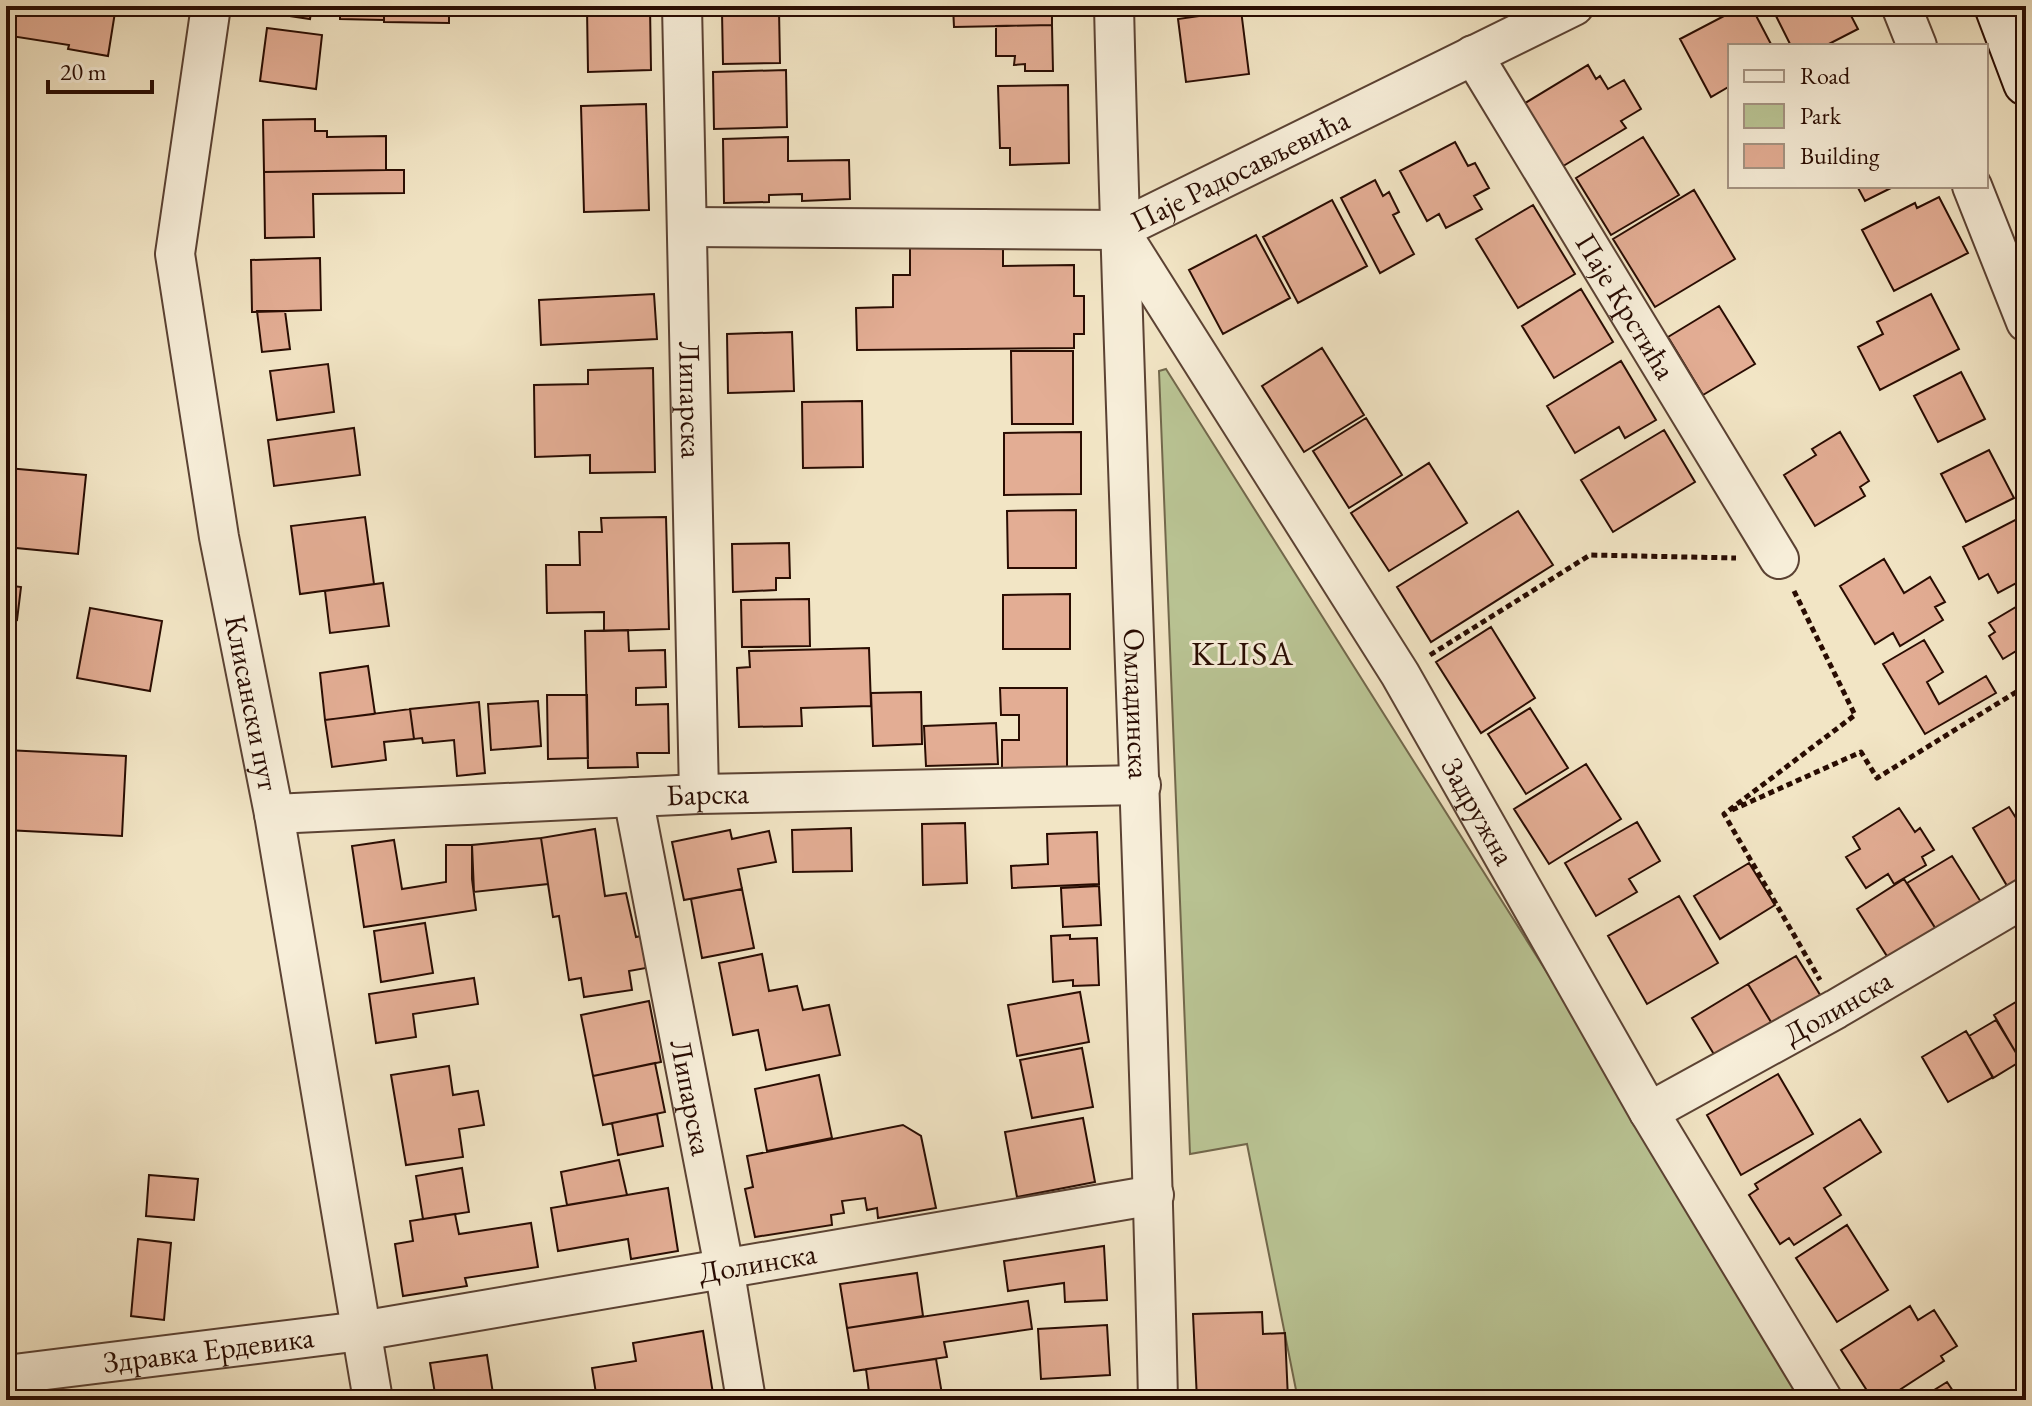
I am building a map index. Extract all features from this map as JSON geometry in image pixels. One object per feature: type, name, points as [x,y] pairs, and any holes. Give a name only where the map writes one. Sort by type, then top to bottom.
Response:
[{"type":"main road","points":[[1997,6],[2026,83]]},
{"type":"street","name":"Клисански пут","points":[[211,6],[175,254],[219,537],[274,814],[373,1400]]},
{"type":"street","name":"Липарска","points":[[682,6],[699,794]]},
{"type":"street","name":"Омладинска","points":[[1114,6],[1119,230],[1154,1195],[1158,1400]]},
{"type":"street","name":"Паје Радосављевића","points":[[688,227],[1119,230],[1574,6]]},
{"type":"street","points":[[1901,6],[1916,44]]},
{"type":"street","name":"Паје Крстића","points":[[1473,55],[1779,559]]},
{"type":"street","points":[[1973,188],[2026,322]]},
{"type":"street","name":"Задружна","points":[[1119,230],[1400,674],[1649,1112],[1823,1400]]},
{"type":"street","name":"Барска","points":[[274,814],[699,794],[1141,785]]},
{"type":"street","name":"Липарска","points":[[633,797],[724,1267],[746,1400]]},
{"type":"street","name":"Долинска","points":[[1649,1112],[1836,1009],[2026,897]]},
{"type":"street","name":"Долинска","points":[[361,1331],[1154,1195]]},
{"type":"street","name":"Здравка Ердевика","points":[[6,1375],[361,1331]]},
{"type":"path","points":[[1400,674],[1590,555],[1779,559],[1855,715],[1724,814]]},
{"type":"path","points":[[1724,814],[1861,752],[1877,778],[2026,686]]},
{"type":"path","points":[[1724,814],[1836,1009]]},
{"type":"green space","points":[[1166,369],[1565,1001],[1809,1400],[1298,1400],[1247,1144],[1190,1154],[1159,371]]},
{"type":"building","points":[[6,6],[116,6],[108,56],[68,49],[69,45],[11,36],[12,31],[6,30]]},
{"type":"building","points":[[270,6],[312,6],[310,19],[269,13]]},
{"type":"building","points":[[340,6],[384,6],[384,20],[340,19]]},
{"type":"building","points":[[384,6],[449,6],[449,23],[384,22]]},
{"type":"building","points":[[493,6],[650,6],[651,70],[588,72],[587,9],[493,11]]},
{"type":"building","points":[[719,6],[799,6],[799,7],[719,9]]},
{"type":"building","points":[[953,6],[1052,6],[1052,25],[954,27]]},
{"type":"building","points":[[1743,6],[1751,6],[1771,44],[1728,44],[1728,87],[1711,97],[1680,39]]},
{"type":"building","points":[[1771,6],[1846,6],[1858,29],[1829,44],[1790,44]]},
{"type":"building","points":[[779,10],[780,63],[723,64],[722,12]]},
{"type":"building","points":[[1241,10],[1249,74],[1186,82],[1178,19]]},
{"type":"building","points":[[1052,25],[1053,71],[1025,71],[1025,64],[1014,65],[1015,56],[996,56],[996,26]]},
{"type":"building","points":[[267,28],[322,35],[316,89],[260,81]]},
{"type":"building","points":[[1588,65],[1596,79],[1600,76],[1608,89],[1624,80],[1641,109],[1621,121],[1626,128],[1560,168],[1522,105]]},
{"type":"building","points":[[786,70],[787,127],[714,129],[713,72]]},
{"type":"building","points":[[1068,85],[1069,163],[1010,165],[1010,148],[1000,148],[998,86]]},
{"type":"building","points":[[646,104],[649,210],[584,212],[581,106]]},
{"type":"building","points":[[315,119],[315,131],[327,131],[327,137],[386,136],[386,170],[264,172],[263,120]]},
{"type":"building","points":[[788,137],[788,161],[849,160],[850,199],[802,201],[802,194],[769,195],[769,202],[724,203],[723,139]]},
{"type":"building","points":[[1643,137],[1679,195],[1611,235],[1576,178]]},
{"type":"building","points":[[1455,142],[1468,166],[1475,163],[1489,188],[1474,196],[1482,209],[1446,228],[1439,214],[1427,221],[1400,171]]},
{"type":"building","points":[[404,170],[404,193],[313,194],[314,237],[265,238],[264,172]]},
{"type":"building","points":[[1375,180],[1383,196],[1389,192],[1399,212],[1393,215],[1414,254],[1380,273],[1341,198]]},
{"type":"building","points":[[1858,188],[1891,188],[1865,201]]},
{"type":"building","points":[[1694,190],[1735,259],[1655,307],[1613,239]]},
{"type":"building","points":[[1939,197],[1968,253],[1894,291],[1862,230],[1915,203],[1917,208]]},
{"type":"building","points":[[1332,200],[1367,266],[1298,303],[1263,237]]},
{"type":"building","points":[[1533,205],[1575,274],[1518,308],[1476,239]]},
{"type":"building","points":[[1256,235],[1290,298],[1223,334],[1189,270]]},
{"type":"building","points":[[910,245],[1003,245],[1003,266],[1074,265],[1074,296],[1084,296],[1084,334],[1074,334],[1074,348],[857,350],[856,308],[893,307],[893,275],[910,275]]},
{"type":"building","points":[[320,258],[321,310],[252,312],[251,260]]},
{"type":"building","points":[[1581,289],[1613,342],[1554,378],[1522,326]]},
{"type":"building","points":[[654,294],[657,339],[541,345],[539,300]]},
{"type":"building","points":[[1931,294],[1959,349],[1880,390],[1858,347],[1883,334],[1877,322]]},
{"type":"building","points":[[1719,306],[1755,364],[1703,395],[1668,337]]},
{"type":"building","points":[[257,311],[285,311],[290,349],[262,352]]},
{"type":"building","points":[[792,332],[794,391],[728,393],[727,334]]},
{"type":"building","points":[[1322,348],[1364,415],[1304,452],[1262,386]]},
{"type":"building","points":[[1011,351],[1073,351],[1073,424],[1012,424]]},
{"type":"building","points":[[1621,361],[1656,420],[1625,438],[1619,427],[1575,453],[1547,406]]},
{"type":"building","points":[[328,364],[334,412],[277,420],[270,371]]},
{"type":"building","points":[[653,368],[655,472],[590,473],[590,455],[535,457],[534,385],[588,384],[588,370]]},
{"type":"building","points":[[1961,372],[1985,419],[1938,442],[1914,396]]},
{"type":"building","points":[[862,401],[863,467],[803,468],[802,402]]},
{"type":"building","points":[[1366,418],[1402,475],[1349,508],[1313,451]]},
{"type":"building","points":[[354,428],[360,475],[274,486],[268,440]]},
{"type":"building","points":[[1664,430],[1695,482],[1613,532],[1581,480]]},
{"type":"building","points":[[1081,432],[1081,494],[1004,495],[1004,433]]},
{"type":"building","points":[[1840,432],[1869,481],[1860,487],[1865,496],[1815,526],[1784,475],[1816,455],[1812,449]]},
{"type":"building","points":[[1989,450],[2014,498],[1966,522],[1941,474]]},
{"type":"building","points":[[1429,463],[1467,523],[1389,571],[1351,513]]},
{"type":"building","points":[[7,468],[86,475],[78,554],[6,547]]},
{"type":"building","points":[[1076,510],[1076,568],[1008,568],[1007,511]]},
{"type":"building","points":[[1518,511],[1553,565],[1431,642],[1397,587]]},
{"type":"building","points":[[365,517],[374,584],[300,594],[291,526]]},
{"type":"building","points":[[666,517],[669,629],[604,631],[604,612],[547,613],[546,565],[580,565],[579,532],[602,532],[601,518]]},
{"type":"building","points":[[2017,519],[2026,535],[2026,578],[1998,593],[1988,574],[1979,579],[1963,547]]},
{"type":"building","points":[[789,543],[790,578],[776,578],[776,590],[733,592],[732,544]]},
{"type":"building","points":[[1884,559],[1904,593],[1930,577],[1945,602],[1935,607],[1943,620],[1900,646],[1893,633],[1875,644],[1840,586]]},
{"type":"building","points":[[383,583],[389,626],[330,633],[325,591]]},
{"type":"building","points":[[6,585],[21,587],[17,620],[6,618]]},
{"type":"building","points":[[1070,594],[1070,649],[1003,649],[1003,595]]},
{"type":"building","points":[[809,599],[810,646],[742,647],[741,600]]},
{"type":"building","points":[[2026,601],[2026,664],[2018,650],[2003,659],[1989,636],[1995,632],[1989,623]]},
{"type":"building","points":[[90,608],[162,621],[150,691],[77,678]]},
{"type":"building","points":[[1491,627],[1535,698],[1481,733],[1436,662]]},
{"type":"building","points":[[628,630],[629,651],[665,650],[666,687],[636,688],[636,705],[668,704],[669,753],[637,753],[638,767],[588,768],[585,631]]},
{"type":"building","points":[[1924,640],[1943,672],[1927,682],[1939,704],[1986,676],[1996,693],[1925,734],[1883,664]]},
{"type":"building","points":[[869,648],[871,706],[801,708],[802,726],[739,727],[737,668],[750,667],[749,651]]},
{"type":"building","points":[[368,666],[375,714],[325,720],[320,673]]},
{"type":"building","points":[[1000,688],[1067,688],[1067,770],[1002,770],[1002,740],[1019,740],[1019,715],[1001,715]]},
{"type":"building","points":[[921,692],[922,744],[873,746],[871,693]]},
{"type":"building","points":[[547,695],[587,695],[588,758],[548,759]]},
{"type":"building","points":[[538,701],[541,746],[491,750],[488,704]]},
{"type":"building","points":[[479,702],[485,773],[457,776],[454,740],[423,743],[422,738],[414,739],[410,709]]},
{"type":"building","points":[[1530,708],[1568,768],[1526,794],[1488,734]]},
{"type":"building","points":[[410,709],[414,739],[384,742],[386,760],[332,767],[325,720]]},
{"type":"building","points":[[996,723],[998,764],[926,766],[924,726]]},
{"type":"building","points":[[6,750],[126,756],[122,836],[6,830]]},
{"type":"building","points":[[1586,764],[1621,819],[1549,864],[1514,809]]},
{"type":"building","points":[[2009,807],[2016,818],[2026,812],[2026,888],[2013,896],[1973,828]]},
{"type":"building","points":[[1899,808],[1915,832],[1920,828],[1934,850],[1922,857],[1926,865],[1894,884],[1888,874],[1866,888],[1846,857],[1860,849],[1853,837]]},
{"type":"building","points":[[1637,822],[1660,861],[1629,879],[1637,892],[1596,916],[1565,863]]},
{"type":"building","points":[[965,823],[967,883],[923,885],[922,824]]},
{"type":"building","points":[[851,828],[852,871],[793,872],[792,830]]},
{"type":"building","points":[[595,829],[605,896],[626,893],[636,937],[641,936],[646,968],[629,971],[632,990],[584,997],[581,978],[569,980],[559,916],[553,917],[541,838]]},
{"type":"building","points":[[730,830],[732,839],[769,831],[776,862],[738,869],[742,889],[684,900],[672,842]]},
{"type":"building","points":[[1097,832],[1099,884],[1012,888],[1011,866],[1048,864],[1047,834]]},
{"type":"building","points":[[541,838],[548,884],[474,892],[472,845]]},
{"type":"building","points":[[394,840],[402,889],[446,882],[446,845],[472,845],[476,910],[364,927],[352,846]]},
{"type":"building","points":[[1952,856],[1986,910],[1939,934],[1907,883]]},
{"type":"building","points":[[1749,863],[1775,905],[1720,939],[1694,896]]},
{"type":"building","points":[[1904,879],[1939,934],[1892,964],[1857,909]]},
{"type":"building","points":[[1099,886],[1101,925],[1063,927],[1061,888]]},
{"type":"building","points":[[742,889],[754,948],[702,958],[691,899]]},
{"type":"building","points":[[1679,896],[1718,963],[1647,1004],[1608,936]]},
{"type":"building","points":[[425,923],[433,973],[381,982],[374,931]]},
{"type":"building","points":[[1070,935],[1070,939],[1097,938],[1099,985],[1073,986],[1073,980],[1053,982],[1051,936]]},
{"type":"building","points":[[762,954],[769,991],[797,986],[803,1010],[829,1005],[840,1055],[766,1070],[758,1030],[733,1035],[719,963]]},
{"type":"building","points":[[1796,956],[1822,998],[1774,1027],[1748,984]]},
{"type":"building","points":[[474,978],[478,1004],[413,1014],[416,1037],[376,1043],[369,994]]},
{"type":"building","points":[[1748,984],[1774,1027],[1718,1061],[1692,1018]]},
{"type":"building","points":[[1080,992],[1089,1042],[1017,1056],[1008,1005]]},
{"type":"building","points":[[2026,996],[2026,1070],[1994,1015]]},
{"type":"building","points":[[649,1001],[661,1062],[593,1076],[581,1015]]},
{"type":"building","points":[[1996,1020],[2021,1061],[1993,1078],[1969,1036]]},
{"type":"building","points":[[1966,1031],[1993,1077],[1948,1102],[1922,1057]]},
{"type":"building","points":[[1082,1048],[1093,1107],[1032,1118],[1020,1060]]},
{"type":"building","points":[[655,1063],[665,1112],[603,1125],[593,1076]]},
{"type":"building","points":[[449,1066],[453,1095],[478,1091],[484,1125],[459,1129],[463,1157],[406,1165],[391,1075]]},
{"type":"building","points":[[1778,1074],[1813,1134],[1741,1175],[1707,1115]]},
{"type":"building","points":[[819,1075],[832,1138],[767,1151],[755,1089]]},
{"type":"building","points":[[657,1114],[663,1146],[618,1155],[612,1123]]},
{"type":"building","points":[[1083,1118],[1095,1182],[1017,1197],[1005,1132]]},
{"type":"building","points":[[1860,1119],[1881,1152],[1824,1188],[1841,1215],[1794,1245],[1789,1238],[1780,1244],[1749,1195],[1758,1189],[1755,1184]]},
{"type":"building","points":[[903,1125],[921,1136],[936,1208],[878,1218],[877,1208],[867,1210],[865,1198],[842,1201],[844,1213],[831,1215],[832,1225],[755,1237],[745,1189],[753,1187],[747,1156]]},
{"type":"building","points":[[619,1160],[627,1195],[567,1205],[561,1172]]},
{"type":"building","points":[[462,1168],[469,1212],[423,1219],[416,1176]]},
{"type":"building","points":[[149,1175],[198,1179],[194,1220],[146,1216]]},
{"type":"building","points":[[668,1188],[678,1251],[631,1259],[628,1239],[558,1251],[551,1208]]},
{"type":"building","points":[[455,1214],[459,1234],[531,1223],[538,1267],[465,1278],[467,1286],[403,1296],[395,1244],[413,1241],[410,1221]]},
{"type":"building","points":[[1847,1225],[1888,1290],[1837,1322],[1796,1258]]},
{"type":"building","points":[[138,1239],[171,1243],[164,1320],[131,1316]]},
{"type":"building","points":[[1104,1246],[1107,1300],[1065,1302],[1064,1283],[1008,1291],[1004,1261]]},
{"type":"building","points":[[917,1273],[923,1316],[847,1328],[840,1284]]},
{"type":"building","points":[[1028,1301],[1032,1329],[944,1342],[947,1357],[854,1371],[847,1328]]},
{"type":"building","points":[[1910,1306],[1918,1320],[1934,1310],[1957,1346],[1941,1356],[1944,1361],[1884,1400],[1873,1400],[1841,1350]]},
{"type":"building","points":[[1262,1312],[1263,1334],[1285,1333],[1288,1399],[1197,1400],[1193,1314]]},
{"type":"building","points":[[1107,1325],[1110,1375],[1041,1379],[1038,1329]]},
{"type":"building","points":[[703,1331],[714,1400],[597,1400],[592,1368],[636,1361],[633,1343]]},
{"type":"building","points":[[487,1355],[494,1400],[436,1400],[430,1363]]},
{"type":"building","points":[[936,1359],[943,1400],[870,1400],[866,1369]]},
{"type":"building","points":[[1947,1382],[1959,1400],[1918,1400]]},
{"type":"district","name":"KLISA","points":[[1243,653]]}]
